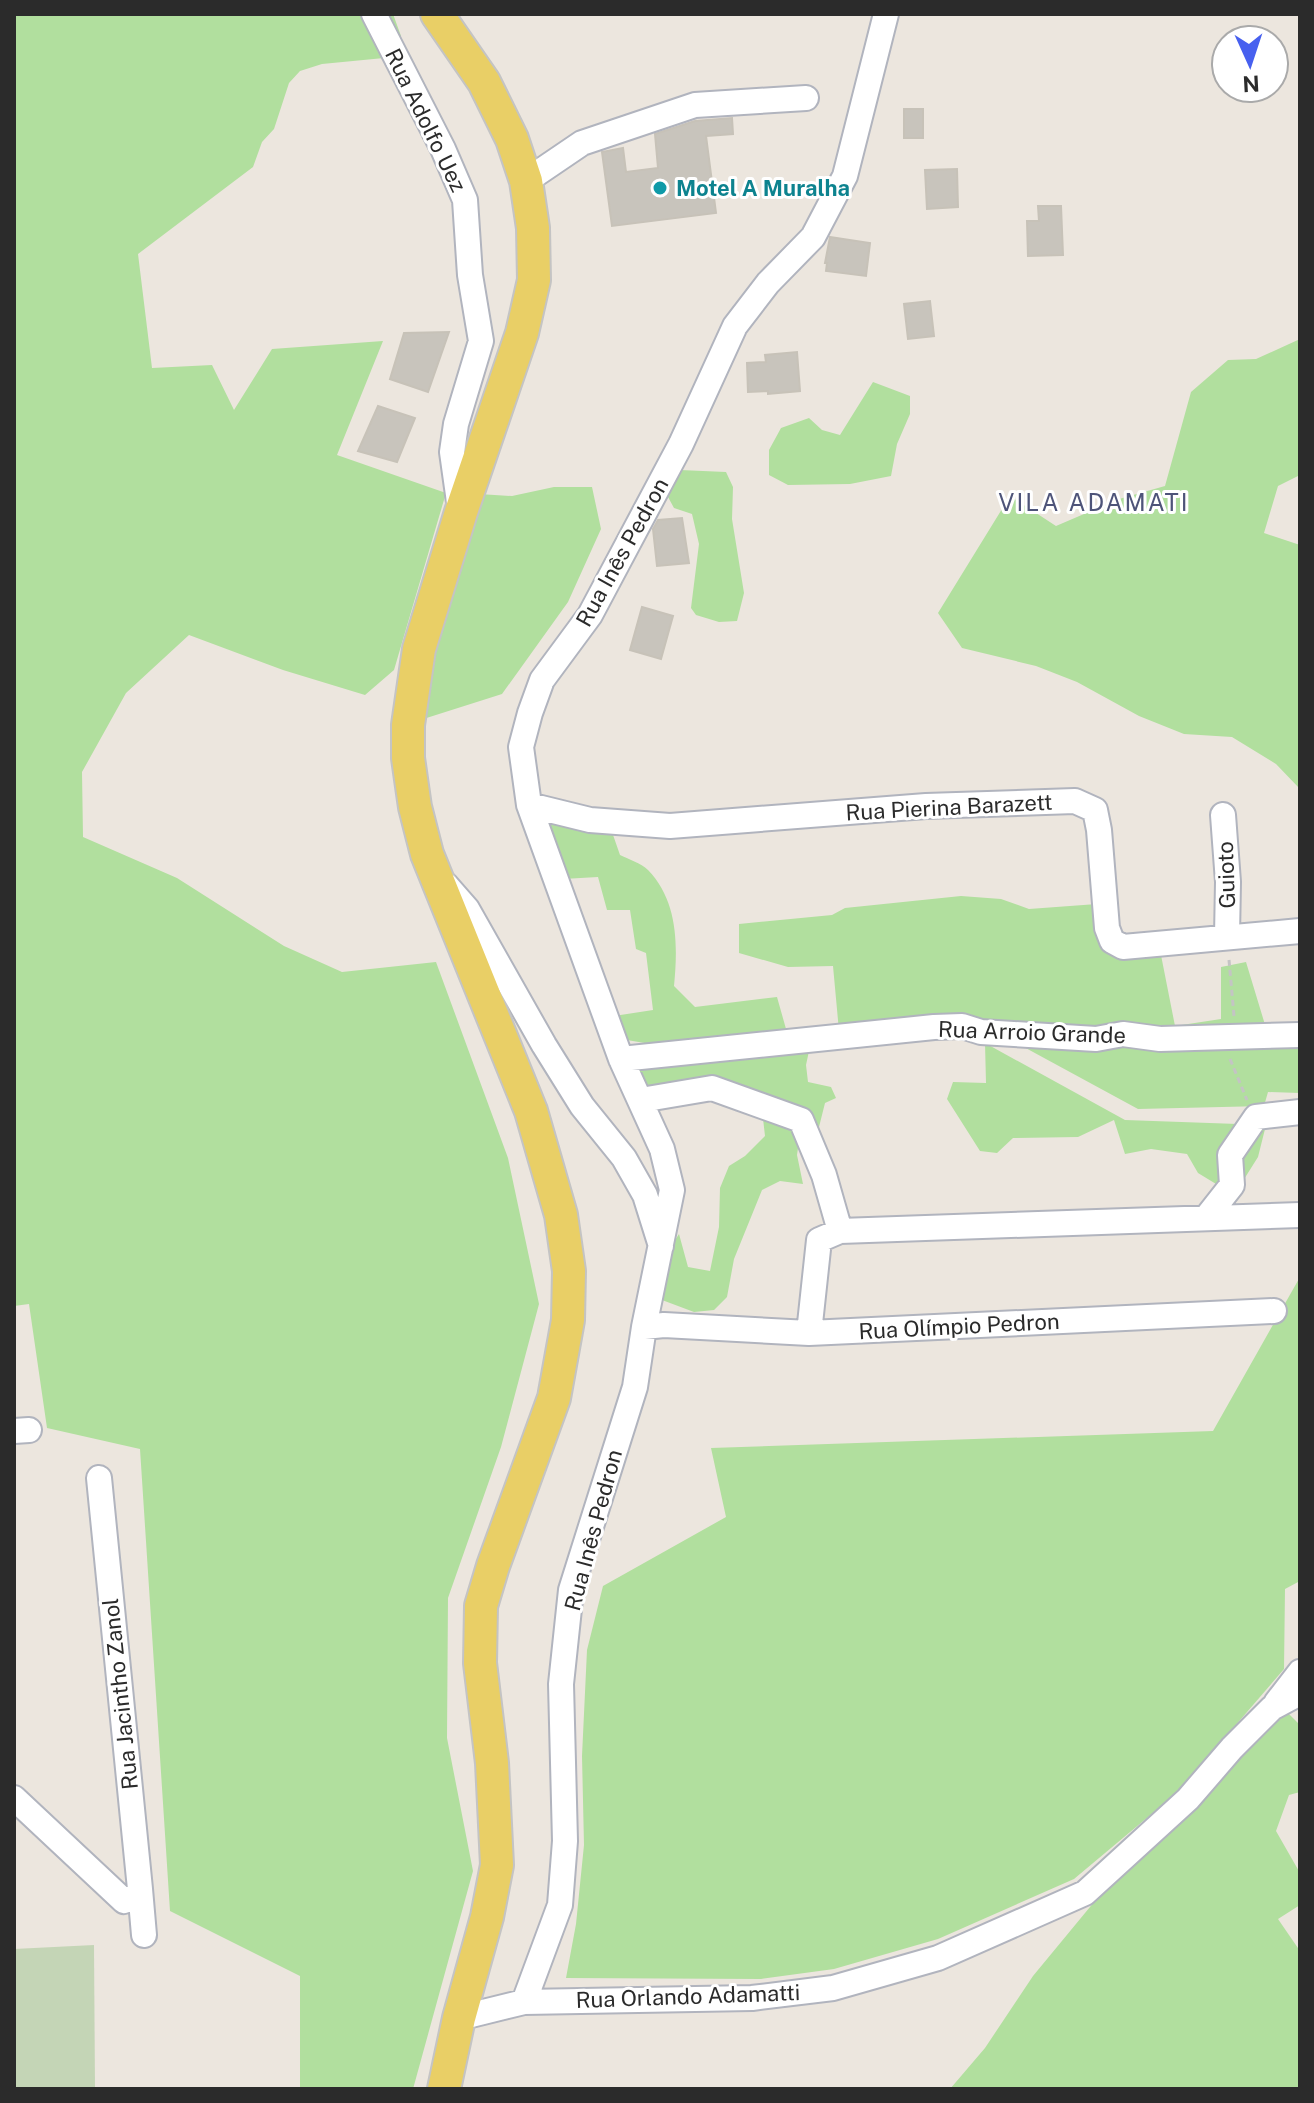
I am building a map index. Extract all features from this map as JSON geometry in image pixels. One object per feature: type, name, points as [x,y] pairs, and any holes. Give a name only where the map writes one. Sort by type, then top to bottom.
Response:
[{"type":"main road","points":[[437,14],[484,82],[512,139],[526,181],[533,228],[534,280],[522,333],[461,512],[419,649],[408,725],[408,758],[415,807],[432,867],[531,1111],[561,1215],[569,1271],[568,1320],[554,1398],[481,1606],[480,1663],[492,1763],[497,1865],[444,2089]]},
{"type":"street","name":"Rua Adolfo Uez","points":[[374,14],[443,149],[465,200],[470,275],[481,341],[456,424],[452,452],[461,512]]},
{"type":"street","name":"Rua Inês Pedron","points":[[524,2002],[560,1905],[565,1841],[561,1684],[571,1590],[635,1387],[672,1190],[662,1149],[621,1059],[529,805],[521,747],[542,680],[590,615],[681,444],[735,326],[768,283],[813,237],[845,176],[886,14]]},
{"type":"street","points":[[526,181],[582,143],[695,105],[806,98]]},
{"type":"street","name":"Rua Pierina Barazett","points":[[529,805],[590,820],[670,826],[926,806],[1075,801],[1095,810],[1107,928],[1112,941],[1123,947],[1300,931]]},
{"type":"street","name":"Guioto","points":[[1223,815],[1228,882],[1227,936]]},
{"type":"street","name":"Rua Inês Pedron","points":[[432,867],[467,909],[582,1106],[624,1158],[645,1195],[661,1249]]},
{"type":"street","name":"Rua Arroio Grande","points":[[621,1059],[962,1026],[981,1032],[1096,1039],[1123,1034],[1160,1039],[1300,1035]]},
{"type":"street","points":[[641,1100],[712,1088],[801,1120],[824,1175],[840,1231]]},
{"type":"street","points":[[1206,1218],[1232,1185],[1230,1155],[1256,1117],[1300,1112]]},
{"type":"street","points":[[809,1333],[819,1240],[840,1231],[1300,1215]]},
{"type":"street","name":"Rua Olímpio Pedron","points":[[644,1327],[664,1325],[809,1333],[1274,1311]]},
{"type":"street","name":"Rua Jacintho Zanol","points":[[99,1478],[132,1895],[144,1935]]},
{"type":"street","points":[[1272,1708],[1300,1672]]},
{"type":"street","name":"Rua Orlando Adamatti","points":[[459,2018],[524,2002],[752,1998],[833,1988],[938,1958],[1085,1893],[1188,1799],[1272,1708],[1300,1693]]},
{"type":"street","points":[[14,1798],[132,1895]]},
{"type":"green space","points":[[14,14],[393,14],[401,36],[384,58],[322,64],[300,71],[289,83],[274,129],[262,142],[253,167],[138,254],[152,368],[212,365],[234,410],[272,349],[383,341],[337,455],[446,493],[394,670],[365,695],[283,670],[189,635],[126,693],[82,772],[83,837],[177,878],[284,946],[342,972],[436,962],[508,1158],[539,1304],[501,1447],[448,1598],[447,1738],[473,1871],[413,2089],[300,2089],[300,1976],[170,1911],[140,1449],[47,1428],[29,1304],[14,1306]]},
{"type":"green space","points":[[1300,339],[1300,475],[1278,486],[1264,533],[1300,545],[1300,789],[1276,764],[1232,737],[1184,734],[1139,716],[1077,682],[1036,666],[962,648],[938,613],[1010,496],[1056,526],[1119,499],[1165,486],[1191,392],[1228,360],[1256,359]]},
{"type":"green space","points":[[873,382],[910,396],[910,414],[897,444],[891,476],[850,484],[788,485],[769,475],[769,450],[781,428],[809,418],[822,430],[840,435]]},
{"type":"green space","points":[[680,470],[726,472],[733,487],[732,519],[744,593],[737,621],[719,622],[696,615],[691,608],[699,544],[692,514],[674,508],[662,486]]},
{"type":"green space","points":[[554,487],[592,487],[601,529],[568,602],[502,694],[417,721],[426,659],[479,494],[512,496]]},
{"type":"green space","points":[[565,822],[612,832],[620,855],[638,863],[658,882],[674,924],[674,986],[695,1007],[777,997],[788,1036],[680,1049],[621,1039],[614,1016],[653,1010],[646,953],[636,949],[630,910],[607,910],[598,877],[563,879],[544,823]]},
{"type":"green space","points":[[961,896],[1001,899],[1029,909],[1097,904],[1103,947],[1160,950],[1175,1026],[1221,1019],[1221,967],[1246,962],[1266,1028],[1297,1027],[1300,1019],[1300,1093],[1268,1092],[1264,1106],[1138,1109],[965,1015],[839,1031],[833,966],[788,967],[739,953],[739,924],[832,915],[845,908]]},
{"type":"green space","points":[[985,1043],[1125,1120],[1266,1125],[1258,1157],[1241,1184],[1221,1187],[1198,1173],[1187,1154],[1151,1149],[1125,1154],[1114,1120],[1078,1137],[1013,1138],[997,1153],[980,1151],[947,1099],[953,1082],[986,1083]]},
{"type":"green space","points":[[809,1051],[806,1065],[808,1082],[831,1087],[836,1098],[825,1103],[818,1131],[801,1127],[797,1155],[803,1184],[780,1181],[762,1190],[734,1259],[727,1297],[714,1310],[694,1312],[654,1297],[670,1248],[679,1234],[688,1267],[710,1271],[719,1227],[720,1188],[729,1166],[745,1156],[765,1136],[761,1101],[642,1092],[629,1067]]},
{"type":"green space","points":[[1300,1277],[1300,1581],[1285,1589],[1284,1669],[1179,1791],[1074,1879],[938,1939],[834,1969],[761,1979],[566,1978],[576,1924],[584,1845],[582,1756],[587,1650],[603,1586],[726,1517],[711,1448],[1213,1431]]},
{"type":"green space","points":[[1287,1712],[1300,1725],[1300,1792],[1289,1795],[1276,1831],[1300,1873],[1300,1905],[1278,1919],[1300,1951],[1300,2089],[950,2089],[985,2048],[1033,1976],[1104,1890],[1239,1755]]},
{"type":"green space","points":[[94,1945],[95,2089],[14,2089],[14,1949]]},
{"type":"building","points":[[904,109],[923,109],[923,138],[904,138]]},
{"type":"building","name":"Motel A Muralha","points":[[732,118],[733,134],[706,136],[716,213],[612,226],[602,152],[623,148],[626,172],[658,168],[655,134],[695,121]]},
{"type":"building","points":[[957,169],[958,207],[927,209],[925,170]]},
{"type":"building","points":[[1038,206],[1061,206],[1063,255],[1028,256],[1027,221],[1039,221]]},
{"type":"building","points":[[830,237],[870,243],[866,276],[826,271]]},
{"type":"building","points":[[930,301],[934,336],[908,339],[904,304]]},
{"type":"building","points":[[449,332],[428,392],[390,379],[404,333]]},
{"type":"building","points":[[797,352],[800,391],[748,392],[747,363],[766,362],[765,355]]},
{"type":"building","points":[[378,406],[415,418],[397,462],[358,451]]},
{"type":"building","points":[[682,518],[689,563],[657,566],[653,529],[658,520]]},
{"type":"building","points":[[642,607],[673,616],[661,659],[630,650]]},
{"type":"place","name":"Motel A Muralha","points":[[660,188]]},
{"type":"district","name":"VILA ADAMATI","points":[[1094,503]]}]
